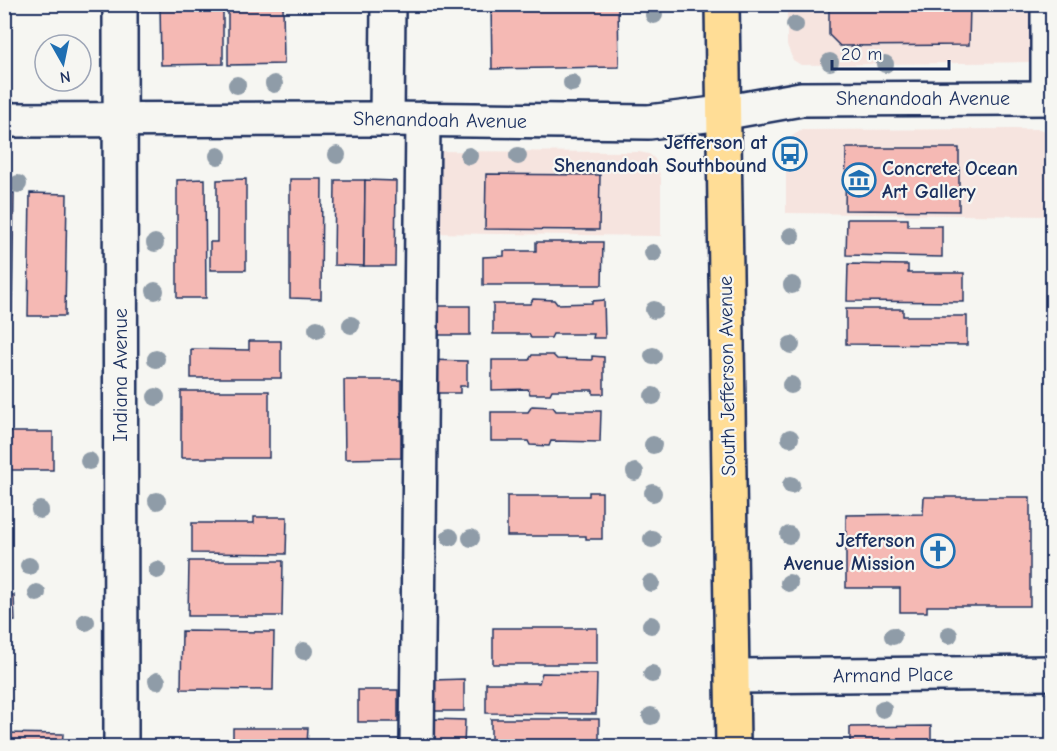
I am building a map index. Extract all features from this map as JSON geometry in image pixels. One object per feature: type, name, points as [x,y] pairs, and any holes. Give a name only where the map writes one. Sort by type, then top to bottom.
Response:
[{"type":"main road","name":"South Jefferson Avenue","points":[[722,4],[733,747]]},
{"type":"street","name":"Indiana Avenue","points":[[120,4],[120,747]]},
{"type":"street","points":[[387,118],[388,4]]},
{"type":"street","points":[[1048,4],[1050,98]]},
{"type":"street","name":"Shenandoah Avenue","points":[[4,120],[387,118],[649,122],[722,113],[801,99],[1050,98]]},
{"type":"street","points":[[417,747],[423,119]]},
{"type":"street","name":"Armand Place","points":[[733,676],[1053,673]]},
{"type":"shaded area","points":[[787,5],[1035,5],[1035,62],[801,65],[793,60],[787,45]]},
{"type":"shaded area","points":[[1039,129],[1047,131],[1051,138],[1052,216],[786,213],[786,152],[791,137],[801,130]]},
{"type":"shaded area","points":[[427,151],[639,152],[649,154],[655,159],[661,178],[661,236],[426,233]]},
{"type":"building","points":[[160,4],[217,4],[218,9],[223,9],[223,64],[161,65]]},
{"type":"building","points":[[228,4],[283,4],[284,64],[228,65]]},
{"type":"building","points":[[491,4],[618,4],[619,67],[492,69]]},
{"type":"building","points":[[829,4],[970,4],[969,45],[840,46],[829,35]]},
{"type":"building","points":[[846,148],[959,148],[959,211],[845,210]]},
{"type":"building","points":[[486,174],[600,175],[599,230],[485,229]]},
{"type":"building","points":[[205,179],[206,298],[177,298],[177,180]]},
{"type":"building","points":[[246,179],[246,270],[210,270],[210,242],[217,242],[217,180]]},
{"type":"building","points":[[290,179],[322,179],[321,299],[290,298]]},
{"type":"building","points":[[335,180],[365,180],[364,266],[334,265]]},
{"type":"building","points":[[365,180],[396,181],[395,266],[364,266]]},
{"type":"building","points":[[4,193],[14,193],[12,315],[4,315]]},
{"type":"building","points":[[30,193],[67,194],[65,316],[28,316]]},
{"type":"building","points":[[847,219],[908,219],[908,226],[942,226],[942,257],[846,255]]},
{"type":"building","points":[[536,242],[603,242],[602,285],[483,285],[483,257],[504,256],[504,251],[536,251]]},
{"type":"building","points":[[848,264],[908,265],[908,273],[964,273],[964,302],[847,301]]},
{"type":"building","points":[[533,299],[554,300],[557,304],[592,303],[592,301],[604,300],[605,338],[593,338],[594,334],[553,334],[551,338],[531,338],[529,334],[493,334],[493,304],[530,304]]},
{"type":"building","points":[[431,306],[470,306],[470,335],[431,335]]},
{"type":"building","points":[[846,309],[903,309],[903,316],[967,316],[967,345],[846,344]]},
{"type":"building","points":[[249,341],[281,341],[281,378],[191,378],[191,349],[249,350]]},
{"type":"building","points":[[532,355],[553,355],[557,359],[592,360],[592,356],[604,357],[604,394],[593,394],[593,390],[552,390],[550,394],[530,394],[528,389],[492,390],[492,360],[529,360]]},
{"type":"building","points":[[426,360],[467,361],[467,386],[460,386],[460,393],[426,393]]},
{"type":"building","points":[[344,380],[401,380],[401,458],[345,459]]},
{"type":"building","points":[[181,391],[269,391],[269,458],[181,458]]},
{"type":"building","points":[[532,406],[553,407],[556,411],[601,411],[600,442],[551,441],[549,446],[530,445],[528,441],[491,441],[491,412],[528,412]]},
{"type":"building","points":[[4,432],[53,432],[53,470],[4,470]]},
{"type":"building","points":[[589,492],[602,492],[602,539],[586,539],[586,536],[507,536],[507,496],[589,496]]},
{"type":"building","name":"Jefferson Avenue Mission","points":[[924,497],[1030,497],[1030,606],[927,606],[927,612],[900,612],[900,588],[846,588],[846,515],[923,514]]},
{"type":"building","points":[[254,517],[287,517],[286,554],[192,553],[192,523],[254,523]]},
{"type":"building","points":[[189,561],[283,561],[282,616],[188,616]]},
{"type":"building","points":[[4,595],[14,595],[15,621],[4,622]]},
{"type":"building","points":[[493,628],[597,628],[597,664],[493,664]]},
{"type":"building","points":[[182,631],[274,632],[273,690],[181,689]]},
{"type":"building","points":[[542,673],[597,674],[596,714],[486,713],[486,683],[539,683]]},
{"type":"building","points":[[464,679],[464,711],[432,711],[433,680]]},
{"type":"building","points":[[358,690],[398,690],[398,722],[358,722]]},
{"type":"building","points":[[433,719],[465,720],[464,746],[433,746]]},
{"type":"building","points":[[491,719],[599,719],[599,746],[491,746]]},
{"type":"building","points":[[931,726],[931,746],[850,746],[850,727]]},
{"type":"building","points":[[233,728],[308,728],[307,745],[321,746],[189,746],[189,744],[233,744]]},
{"type":"building","points":[[4,733],[63,734],[62,746],[4,746]]},
{"type":"place","name":"Jefferson at Shenandoah Southbound","points":[[790,154]]},
{"type":"place","name":"Concrete Ocean Art Gallery","points":[[859,180]]},
{"type":"place","name":"Jefferson Avenue Mission","points":[[938,551]]}]
